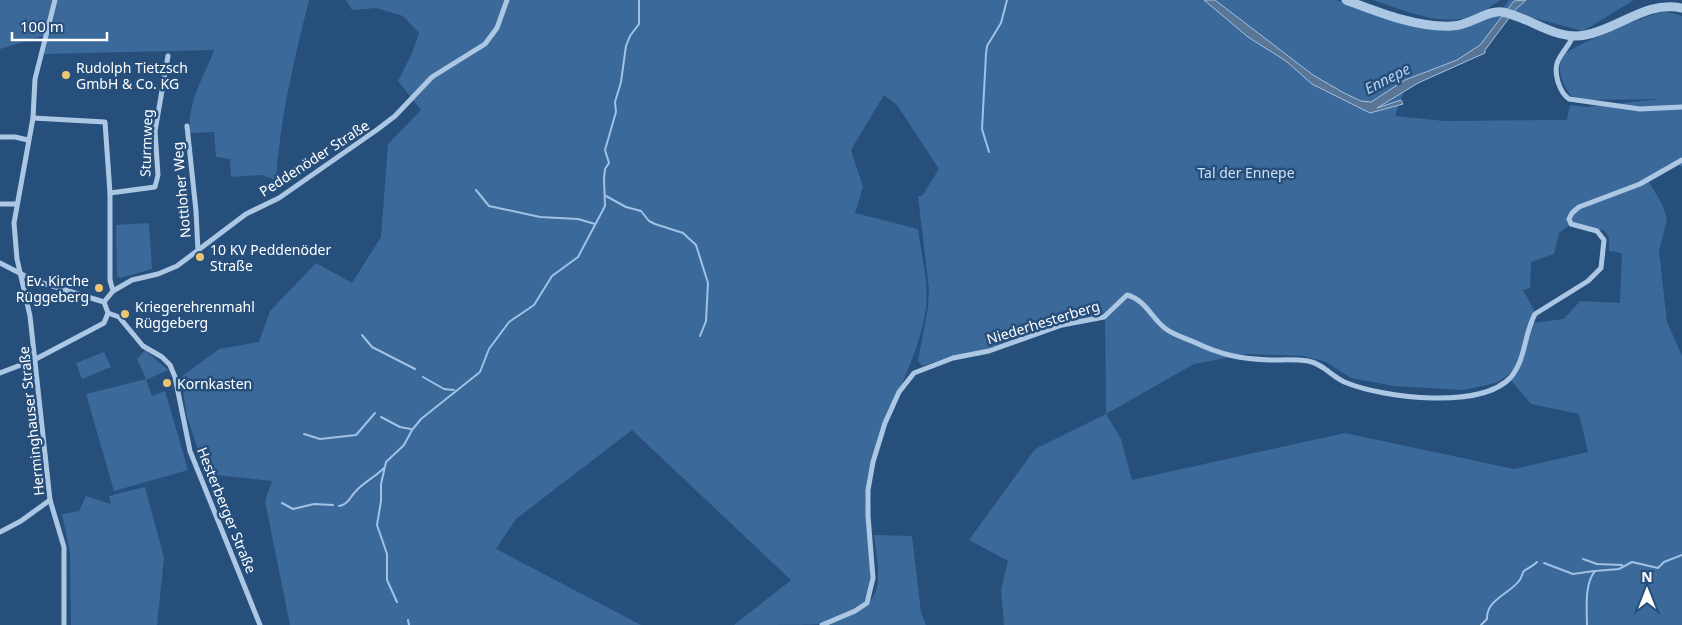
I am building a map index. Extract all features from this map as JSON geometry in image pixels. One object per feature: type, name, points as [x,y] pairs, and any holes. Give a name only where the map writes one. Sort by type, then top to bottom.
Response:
[{"type":"street","name":"Herminghauser Straße","points":[[55,0],[35,79],[32,118],[14,223],[20,274],[30,316],[50,500],[64,547],[64,625]]},
{"type":"street","name":"Peddenöder Straße","points":[[104,302],[113,291],[132,280],[158,274],[177,266],[246,214],[279,198],[378,129],[395,116],[432,77],[485,44],[497,28],[507,0]]},
{"type":"street","points":[[1346,0],[1435,26],[1467,24],[1493,12],[1503,12],[1555,32],[1573,36],[1585,35],[1600,30],[1651,8],[1665,6],[1682,8]]},
{"type":"street","points":[[1573,36],[1558,58],[1556,67],[1561,88],[1569,98],[1640,109],[1682,107]]},
{"type":"street","name":"Sturmweg","points":[[110,193],[155,187],[158,175],[155,131],[168,56]]},
{"type":"street","points":[[32,118],[106,122],[110,193],[109,273],[113,291]]},
{"type":"street","name":"Nottloher Weg","points":[[187,126],[196,211],[198,251]]},
{"type":"street","points":[[0,137],[15,137],[28,140]]},
{"type":"street","name":"Niederhesterberg","points":[[822,625],[855,611],[867,603],[873,587],[868,490],[873,462],[899,392],[914,373],[953,358],[989,351],[1062,326],[1104,317],[1127,295],[1143,304],[1167,330],[1218,354],[1241,358],[1308,361],[1322,366],[1345,382],[1391,394],[1427,398],[1456,398],[1480,393],[1500,386],[1511,376],[1523,353],[1530,322],[1535,314],[1588,281],[1601,268],[1604,240],[1598,231],[1571,224],[1569,219],[1572,213],[1579,207],[1640,184],[1682,160]]},
{"type":"street","points":[[0,204],[16,204]]},
{"type":"street","points":[[0,263],[20,274],[74,294],[104,302],[108,313],[104,323],[34,360],[0,373]]},
{"type":"street","name":"Hesterberger Straße","points":[[108,313],[119,316],[143,346],[162,357],[170,365],[175,377],[190,450],[260,625]]},
{"type":"street","points":[[0,532],[21,521],[50,500]]},
{"type":"green space","points":[[0,0],[309,0],[284,112],[276,180],[261,175],[231,177],[230,159],[216,157],[214,132],[190,133],[191,110],[197,90],[214,50],[43,54],[46,35],[0,49]]},
{"type":"green space","name":"Tal der Ennepe","points":[[346,0],[1336,0],[1420,25],[1457,29],[1499,13],[1509,0],[1634,0],[1583,31],[1511,12],[1479,53],[1406,85],[1395,116],[1444,121],[1567,120],[1570,105],[1585,107],[1661,99],[1584,100],[1571,96],[1561,76],[1560,64],[1565,54],[1571,50],[1612,30],[1656,14],[1670,13],[1682,16],[1682,167],[1676,163],[1644,181],[1578,207],[1571,212],[1568,220],[1571,224],[1559,233],[1554,254],[1531,262],[1530,288],[1523,290],[1534,310],[1515,370],[1498,382],[1463,390],[1394,386],[1351,378],[1326,362],[1304,356],[1247,354],[1194,364],[1106,414],[1105,314],[1062,324],[989,349],[953,356],[922,366],[918,361],[928,308],[929,289],[918,196],[922,196],[939,169],[897,105],[884,95],[851,150],[863,187],[855,213],[918,229],[926,278],[927,298],[921,332],[914,354],[877,443],[871,466],[866,490],[870,581],[868,593],[860,606],[843,616],[820,624],[734,625],[791,580],[632,430],[516,519],[496,549],[641,625],[290,625],[265,501],[272,481],[206,474],[187,417],[181,377],[219,349],[259,342],[270,311],[316,263],[352,283],[381,237],[388,144],[421,110],[398,81],[412,53],[419,33],[403,16],[376,8],[352,10]]},
{"type":"green space","points":[[1373,0],[1501,0],[1483,12],[1471,17],[1446,20],[1421,16]]},
{"type":"green space","points":[[1649,182],[1662,204],[1667,219],[1659,251],[1667,322],[1682,356],[1682,625],[1004,625],[1001,590],[1008,561],[969,540],[1035,449],[1106,414],[1121,439],[1132,480],[1345,433],[1514,469],[1588,452],[1579,414],[1531,404],[1510,379],[1522,360],[1532,323],[1564,319],[1580,301],[1620,303],[1622,253],[1609,251],[1609,238],[1605,231],[1572,223],[1570,219],[1579,208]]},
{"type":"green space","points":[[149,223],[152,269],[120,278],[117,276],[116,225]]},
{"type":"green space","points":[[145,350],[168,370],[146,380],[152,396],[165,391],[188,470],[114,491],[86,394],[146,379],[137,359]]},
{"type":"green space","points":[[104,352],[111,367],[82,379],[76,363]]},
{"type":"green space","points":[[145,487],[164,558],[157,625],[71,625],[70,553],[62,514],[79,511],[86,496],[111,504],[109,496]]},
{"type":"green space","points":[[874,535],[912,536],[921,612],[926,625],[825,625],[859,610],[875,594],[878,584],[878,572]]},
{"type":"shaded area","points":[[1204,0],[1215,0],[1313,75],[1361,101],[1371,102],[1405,80],[1457,60],[1480,45],[1514,1],[1526,0],[1515,10],[1485,50],[1485,53],[1418,83],[1377,108],[1401,100],[1403,104],[1370,113],[1312,84],[1286,61],[1248,37]]},
{"type":"waterway","points":[[397,602],[387,580],[387,554],[377,525],[381,501],[381,484],[386,462],[404,445],[412,430],[421,419],[480,372],[489,349],[509,322],[534,305],[552,276],[578,257],[605,206],[604,178],[605,169],[609,163],[605,150],[616,112],[615,102],[621,82],[626,46],[630,36],[639,24],[639,0]]},
{"type":"waterway","points":[[989,152],[982,129],[986,54],[987,46],[1001,23],[1007,0]]},
{"type":"waterway","points":[[476,190],[489,206],[540,217],[578,219],[595,224]]},
{"type":"waterway","points":[[606,196],[626,207],[641,211],[649,221],[655,224],[683,233],[696,245],[708,283],[706,321],[700,336]]},
{"type":"waterway","points":[[362,335],[372,347],[415,369]]},
{"type":"waterway","points":[[423,377],[444,389],[454,390]]},
{"type":"waterway","points":[[304,434],[320,439],[356,435],[375,413]]},
{"type":"waterway","points":[[381,417],[400,427],[411,429]]},
{"type":"waterway","points":[[339,506],[347,502],[359,488],[384,468]]},
{"type":"waterway","points":[[282,503],[293,509],[314,504],[333,505]]},
{"type":"waterway","points":[[1587,625],[1589,583],[1595,571],[1619,569],[1632,562],[1658,568],[1664,562],[1682,555]]},
{"type":"waterway","points":[[1583,559],[1597,564],[1622,565]]},
{"type":"waterway","points":[[1481,625],[1487,619],[1490,607],[1494,602],[1515,586],[1524,571],[1537,562]]},
{"type":"waterway","points":[[1544,563],[1573,574],[1594,571]]},
{"type":"waterway","points":[[408,620],[409,625]]},
{"type":"place","name":"Rudolph Tietzsch GmbH & Co. KG","points":[[66,75]]},
{"type":"place","name":"10 KV Peddenöder Straße","points":[[200,257]]},
{"type":"place","name":"Ev. Kirche Rüggeberg","points":[[99,288]]},
{"type":"place","name":"Kriegerehrenmahl Rüggeberg","points":[[125,314]]},
{"type":"place","name":"Kornkasten","points":[[167,383]]},
{"type":"water label","name":"Ennepe","points":[[1387,78]]}]
